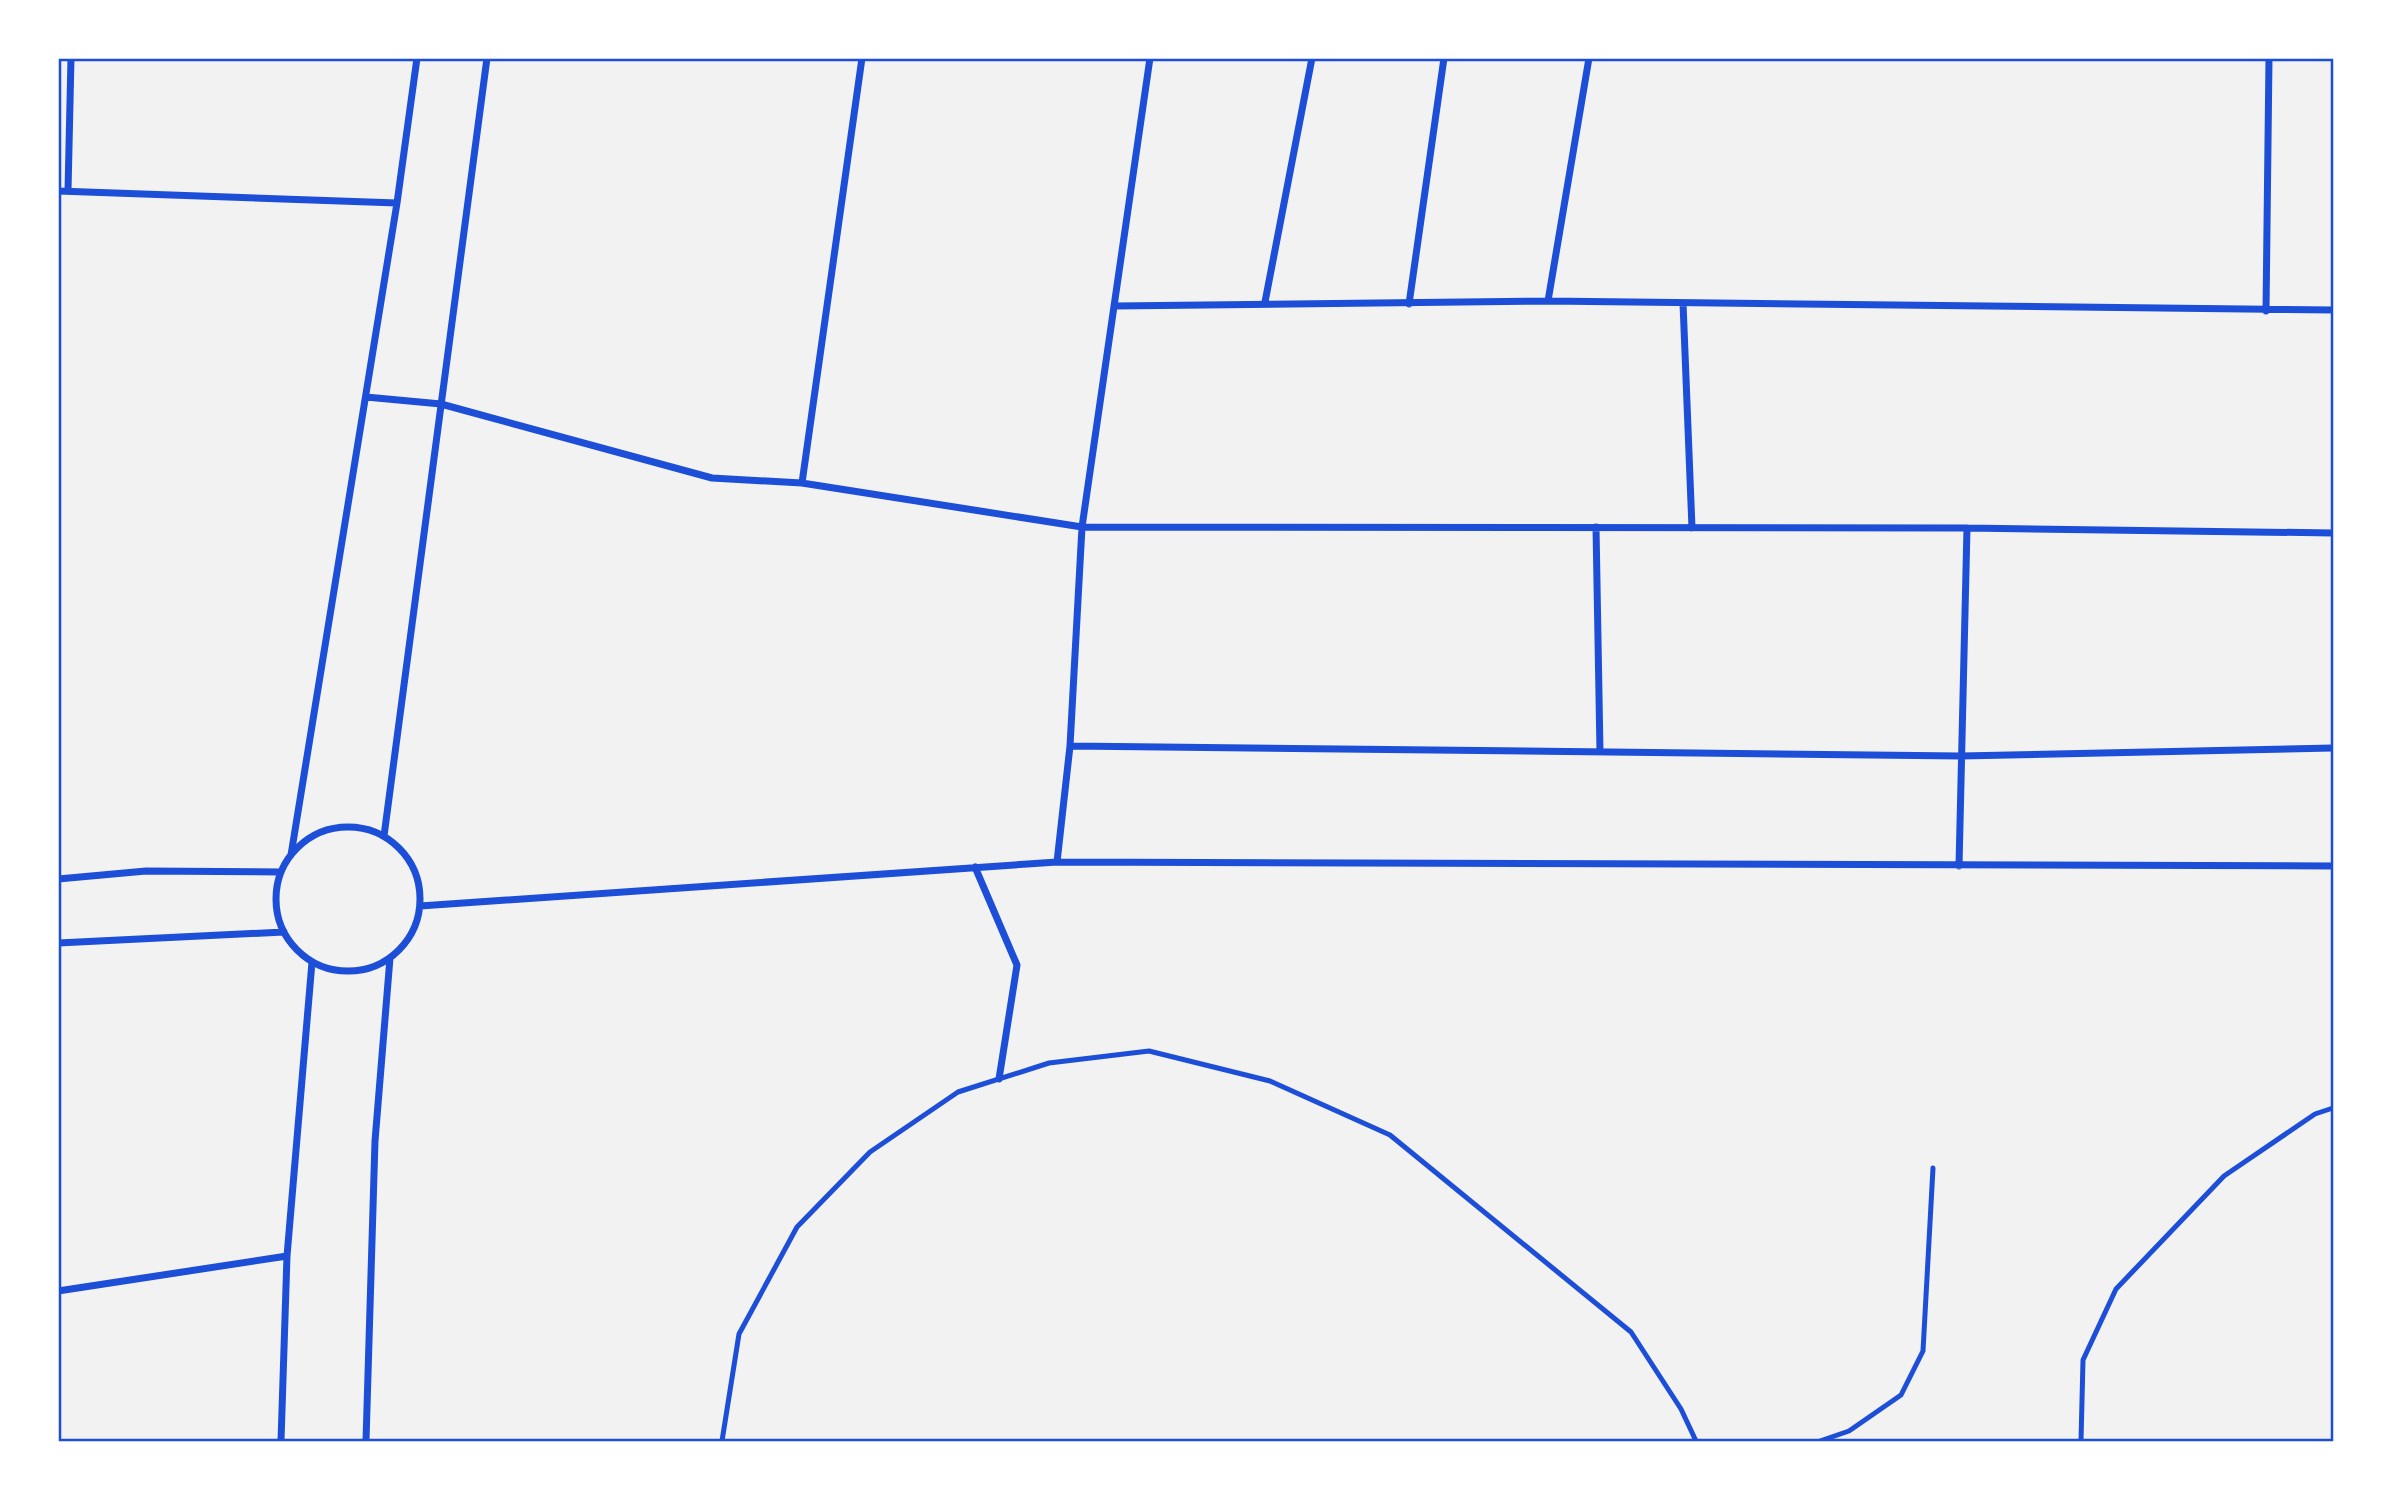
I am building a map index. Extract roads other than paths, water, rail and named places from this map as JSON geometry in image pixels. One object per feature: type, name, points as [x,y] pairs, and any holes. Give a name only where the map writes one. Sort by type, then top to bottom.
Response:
[{"type":"street","points":[[68,191],[71,58]]},
{"type":"street","points":[[292,855],[397,203],[417,58]]},
{"type":"street","points":[[384,836],[487,58]]},
{"type":"street","points":[[802,483],[862,58]]},
{"type":"street","points":[[1057,862],[1070,746],[1082,527],[1150,58]]},
{"type":"street","points":[[1265,302],[1312,58]]},
{"type":"street","points":[[1409,304],[1444,58]]},
{"type":"street","points":[[1548,301],[1590,58]]},
{"type":"street","points":[[2266,310],[2269,58]]},
{"type":"street","points":[[58,191],[397,203]]},
{"type":"street","points":[[1115,306],[1265,302],[1409,304],[1548,301],[2333,310]]},
{"type":"street","points":[[1684,303],[1692,528]]},
{"type":"street","points":[[366,397],[441,404],[712,478],[802,483],[1082,527],[1967,528],[2333,533]]},
{"type":"street","points":[[1596,527],[1600,752]]},
{"type":"street","points":[[1959,866],[1967,528]]},
{"type":"street","points":[[1070,746],[1961,755],[2333,748]]},
{"type":"street","points":[[345,827],[365,829],[384,836],[401,849],[413,866],[419,885],[420,905],[410,934],[390,958],[372,967],[351,971],[331,969],[312,962],[295,949],[284,932],[277,913],[276,892],[281,872],[292,855],[306,841],[325,831],[345,827]]},
{"type":"street","points":[[420,905],[1057,862],[2333,866]]},
{"type":"street","points":[[975,867],[1017,965],[999,1079]]},
{"type":"street","points":[[58,879],[146,871],[281,872]]},
{"type":"street","points":[[58,943],[284,932]]},
{"type":"street","points":[[366,1441],[375,1142],[390,958]]},
{"type":"street","points":[[281,1441],[286,1256],[312,962]]},
{"type":"street","points":[[58,1291],[286,1256]]},
{"type":"lane","points":[[722,1441],[739,1334],[797,1227],[870,1152],[958,1092],[1049,1063],[1149,1051],[1270,1080],[1390,1135],[1631,1332],[1681,1409],[1696,1441]]},
{"type":"lane","points":[[2081,1441],[2083,1360],[2116,1289],[2224,1176],[2315,1114],[2333,1108]]},
{"type":"lane","points":[[1820,1441],[1849,1431],[1901,1395],[1923,1351],[1933,1168]]}]
